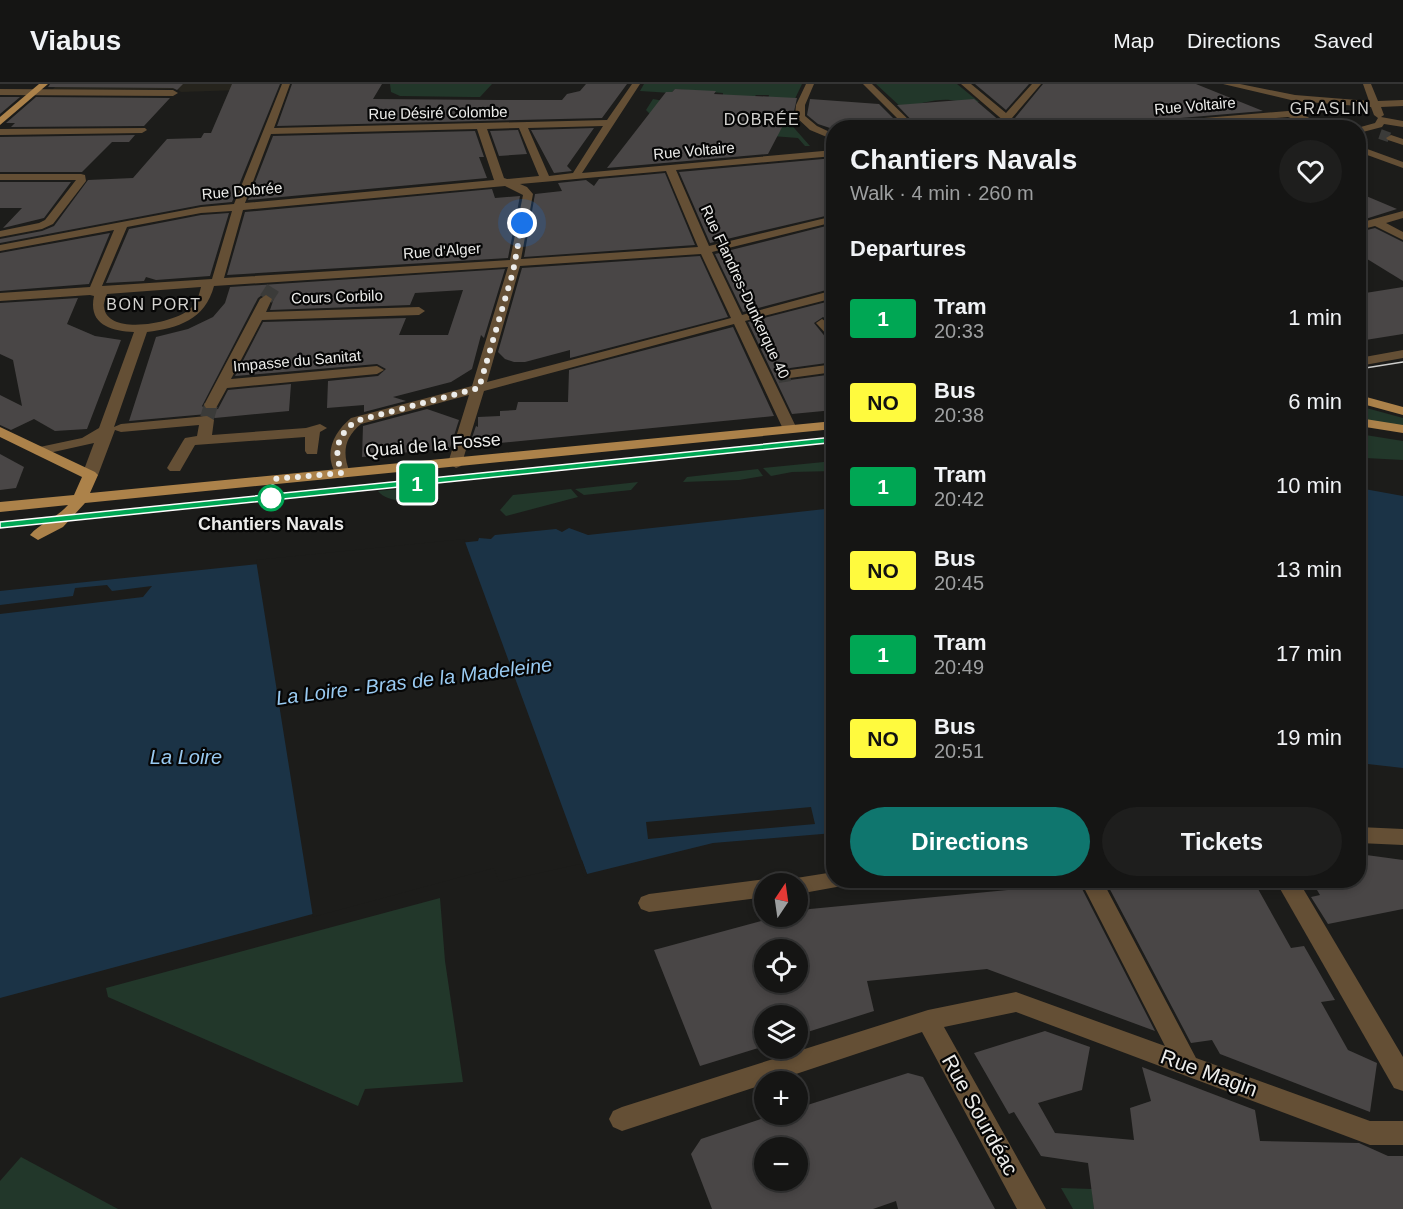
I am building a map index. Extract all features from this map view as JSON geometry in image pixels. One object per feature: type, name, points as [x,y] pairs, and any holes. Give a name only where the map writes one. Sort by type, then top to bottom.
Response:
[{"type":"main road","points":[[0,122],[44,84]]},
{"type":"main road","points":[[1366,401],[1403,411]]},
{"type":"main road","points":[[1366,423],[1403,429]]},
{"type":"main road","name":"Quai de la Fosse","points":[[0,507],[826,426]]},
{"type":"main road","points":[[0,431],[90,475],[81,498],[66,518],[55,527],[38,535]]},
{"type":"street","points":[[122,225],[98,292],[96,310],[100,318],[115,326],[142,328],[167,325],[190,315],[201,304],[212,284],[238,206],[286,84]]},
{"type":"street","points":[[579,176],[577,172],[636,84]]},
{"type":"street","points":[[810,84],[799,111],[803,120],[813,128],[826,134]]},
{"type":"street","points":[[867,84],[905,120]]},
{"type":"street","points":[[965,84],[1009,120]]},
{"type":"street","points":[[1007,118],[1037,84]]},
{"type":"street","points":[[1227,84],[1402,103]]},
{"type":"street","points":[[1366,129],[1378,125],[1380,120],[1367,84]]},
{"type":"street","points":[[1293,91],[1300,114]]},
{"type":"street","points":[[0,92],[173,93]]},
{"type":"street","points":[[1249,120],[1271,114],[1300,114],[1308,120]]},
{"type":"street","name":"Rue Voltaire","points":[[1214,120],[1271,114]]},
{"type":"street","points":[[1380,120],[1403,124]]},
{"type":"street","name":"Rue Désiré Colombe","points":[[266,131],[482,128],[610,123]]},
{"type":"street","points":[[524,127],[550,179]]},
{"type":"street","points":[[456,463],[515,263],[528,194],[523,189],[499,180],[482,128]]},
{"type":"street","points":[[0,132],[142,130]]},
{"type":"street","points":[[1366,131],[1380,134]]},
{"type":"street","points":[[1391,138],[1403,142]]},
{"type":"street","points":[[1366,152],[1403,165]]},
{"type":"street","name":"Rue Voltaire","points":[[504,183],[826,154]]},
{"type":"street","name":"Rue Flandres-Dunkerque 40","points":[[670,168],[739,320],[778,376],[790,429]]},
{"type":"street","points":[[0,177],[81,177],[81,181],[49,222],[42,226],[0,234]]},
{"type":"street","name":"Rue Dobrée","points":[[0,248],[201,210],[504,183]]},
{"type":"street","points":[[1366,225],[1403,214]]},
{"type":"street","name":"Rue d'Alger","points":[[0,297],[212,284],[272,289],[515,263],[706,250],[826,221]]},
{"type":"street","points":[[1376,222],[1403,237]]},
{"type":"street","points":[[211,405],[272,289]]},
{"type":"street","points":[[342,473],[337,461],[338,441],[346,428],[356,421],[826,296]]},
{"type":"street","name":"Cours Corbilo","points":[[257,316],[419,310]]},
{"type":"street","points":[[822,323],[826,327]]},
{"type":"street","points":[[90,475],[114,428],[142,328]]},
{"type":"street","points":[[1366,361],[1403,354]]},
{"type":"street","points":[[778,376],[826,369]]},
{"type":"street","name":"Impasse du Sanitat","points":[[221,384],[377,370]]},
{"type":"street","points":[[40,451],[87,441],[114,428],[207,420],[204,440]]},
{"type":"street","points":[[175,468],[190,441],[317,430],[312,451]]},
{"type":"street","points":[[1366,835],[1403,837]]},
{"type":"street","points":[[808,884],[826,881]]},
{"type":"street","points":[[1095,888],[1187,1065]]},
{"type":"street","points":[[1291,888],[1403,1080]]},
{"type":"street","points":[[649,903],[754,889]]},
{"type":"street","name":"Rue Magin","points":[[928,1020],[1017,1002],[1370,1133],[1403,1133]]},
{"type":"street","points":[[622,1119],[928,1020]]},
{"type":"street","name":"Rue Sourdéac","points":[[928,1020],[1032,1209]]},
{"type":"shaded area","points":[[58,84],[276,84],[274,89],[181,92],[177,89],[52,90]]},
{"type":"green space","points":[[390,84],[492,84],[480,97],[471,97],[400,96],[391,92]]},
{"type":"green space","points":[[644,84],[802,84],[792,105],[768,99],[769,95],[754,97],[675,89],[671,93],[640,91]]},
{"type":"green space","points":[[876,84],[957,84],[979,102],[938,100],[903,109]]},
{"type":"green space","points":[[653,99],[778,122],[788,121],[810,146],[805,146],[798,138],[664,128],[646,110]]},
{"type":"green space","points":[[1366,408],[1403,418],[1403,426],[1366,421]]},
{"type":"green space","points":[[1366,435],[1403,441],[1403,460],[1366,458]]},
{"type":"green space","points":[[826,462],[826,471],[792,472],[771,476],[763,468]]},
{"type":"green space","points":[[758,469],[763,476],[739,480],[683,482],[687,477]]},
{"type":"green space","points":[[638,482],[631,490],[584,495],[575,489]]},
{"type":"green space","points":[[433,486],[421,496],[406,500],[390,499],[378,491]]},
{"type":"green space","points":[[571,489],[578,497],[506,516],[500,510],[513,495]]},
{"type":"green space","points":[[440,898],[445,961],[463,1082],[365,1089],[358,1106],[108,997],[106,988]]},
{"type":"green space","points":[[21,1157],[118,1209],[0,1209],[0,1181]]},
{"type":"green space","points":[[1061,1188],[1092,1189],[1094,1209],[1073,1209]]},
{"type":"water","points":[[1366,489],[1403,496],[1403,768],[1366,764]]},
{"type":"water","name":"La Loire","points":[[826,509],[826,834],[713,843],[587,874],[582,860],[495,865],[0,998],[0,591],[478,541],[479,538],[491,539],[495,535],[556,529],[562,532],[569,528],[588,535]],"holes":[[[811,807],[815,824],[648,839],[646,822]]]},
{"type":"pier","points":[[464,539],[588,877],[584,876],[580,864],[499,882],[494,868],[313,917],[256,560]]},
{"type":"pier","points":[[107,585],[112,591],[152,586],[143,597],[0,614],[0,605],[73,596],[75,588]]},
{"type":"building","points":[[50,84],[183,84],[177,90],[173,88],[48,87]]},
{"type":"building","points":[[232,84],[280,84],[232,202],[201,205],[0,243],[0,239],[42,231],[54,226],[88,180],[133,178],[167,139],[201,138],[204,133],[211,133]]},
{"type":"building","points":[[292,84],[382,84],[373,99],[562,100],[567,94],[580,91],[586,84],[627,84],[602,118],[277,126]]},
{"type":"building","points":[[975,84],[1029,84],[1006,110]]},
{"type":"building","points":[[1043,84],[1196,84],[1263,111],[1156,120],[1017,120],[1015,118]]},
{"type":"building","points":[[675,89],[716,91],[714,94],[797,98],[793,116],[789,114],[768,154],[607,168],[666,92],[672,92]]},
{"type":"building","points":[[0,97],[20,97],[0,114]]},
{"type":"building","points":[[36,97],[170,98],[144,126],[11,127],[15,123],[6,123]]},
{"type":"building","points":[[810,99],[879,104],[895,120],[826,120],[826,127],[818,124],[807,115]]},
{"type":"building","points":[[974,99],[999,120],[911,120],[897,105]]},
{"type":"building","points":[[594,128],[567,166],[572,171],[554,173],[531,130]]},
{"type":"building","points":[[518,130],[527,154],[499,156],[490,131]]},
{"type":"building","points":[[475,131],[484,157],[479,157],[487,178],[248,200],[273,136]]},
{"type":"building","points":[[135,135],[129,142],[112,142],[82,172],[0,172],[0,137]]},
{"type":"building","points":[[826,159],[826,216],[710,243],[679,172]]},
{"type":"building","points":[[665,173],[695,245],[524,257],[535,194],[562,191],[558,183],[586,180],[594,186],[599,179]]},
{"type":"building","points":[[0,182],[71,182],[44,218],[3,228],[22,208],[0,208]]},
{"type":"building","points":[[492,189],[495,198],[520,196],[508,258],[227,275],[245,212]]},
{"type":"building","points":[[1366,196],[1397,209],[1366,219]]},
{"type":"building","points":[[229,213],[210,276],[156,280],[146,277],[144,281],[106,283],[129,229],[201,215]]},
{"type":"building","points":[[826,226],[826,290],[743,312],[715,254]]},
{"type":"building","points":[[1375,228],[1403,242],[1403,281],[1366,258],[1366,230]]},
{"type":"building","points":[[110,233],[89,284],[0,291],[0,253]]},
{"type":"building","points":[[700,256],[728,317],[570,358],[570,350],[525,362],[514,362],[505,359],[498,352],[522,268]]},
{"type":"building","points":[[505,269],[484,338],[481,335],[472,369],[451,382],[393,397],[406,401],[364,412],[364,405],[327,408],[328,381],[378,376],[386,369],[377,364],[235,376],[263,322],[406,318],[399,335],[448,335],[463,290],[415,293],[410,305],[270,310],[274,298],[265,293],[258,298],[202,406],[206,410],[218,409],[228,390],[291,384],[289,411],[215,418],[207,414],[129,421],[156,337],[188,329],[213,317],[225,303],[230,287]]},
{"type":"building","points":[[1403,287],[1403,334],[1366,340],[1366,293]]},
{"type":"building","points":[[78,298],[67,324],[95,336],[121,340],[87,429],[55,431],[34,419],[11,430],[0,425],[0,395],[22,406],[13,360],[0,354],[0,303]]},
{"type":"building","points":[[826,302],[826,319],[823,317],[814,323],[826,338],[826,363],[790,368],[781,373],[790,380],[826,375],[826,411],[792,414],[748,322]]},
{"type":"building","points":[[733,327],[774,416],[469,446],[476,426],[478,427],[478,417],[500,416],[500,411],[516,410],[518,402],[568,402],[569,370]]},
{"type":"building","points":[[427,409],[459,420],[450,448],[362,457],[363,426]]},
{"type":"building","points":[[0,454],[24,467],[16,488],[0,490]]},
{"type":"building","points":[[1366,855],[1403,860],[1403,909],[1328,924],[1311,897],[1320,895],[1316,888],[1366,888]]},
{"type":"building","points":[[1027,888],[1082,888],[1155,1031],[987,969],[867,981],[874,1011],[808,1032],[808,1005],[754,1005],[754,1049],[700,1066],[654,950],[754,923],[754,927],[808,927],[808,910],[810,909]]},
{"type":"building","points":[[1109,888],[1257,888],[1291,948],[1304,946],[1335,1000],[1321,1002],[1348,1050],[1377,1063],[1370,1112],[1220,1054],[1212,1040],[1191,1043]]},
{"type":"building","points":[[1045,1031],[1090,1047],[1082,1090],[1038,1103],[1055,1133],[1134,1140],[1130,1108],[1151,1101],[1142,1067],[1255,1110],[1260,1141],[1359,1143],[1388,1156],[1403,1156],[1403,1209],[1094,1209],[1088,1163],[1041,1156],[1014,1112],[1009,1114],[974,1053]]},
{"type":"building","points":[[908,1073],[923,1077],[995,1209],[898,1209],[896,1201],[873,1209],[712,1209],[691,1154],[701,1139],[754,1121],[754,1125],[808,1125],[808,1105]]},
{"type":"tunnel","points":[[1380,134],[1391,138]]},
{"type":"tunnel","points":[[266,299],[273,288]]},
{"type":"tunnel","points":[[778,376],[790,374]]},
{"type":"tunnel","points":[[207,418],[211,405]]},
{"type":"tram line","points":[[1366,368],[1403,362]]},
{"type":"tram line","points":[[0,525],[826,441]]},
{"type":"tram line","name":"1","points":[[0,525],[826,441]]},
{"type":"place","name":"Chantiers Navals","points":[[271,498]]},
{"type":"district","name":"GRASLIN","points":[[1330,108]]},
{"type":"district","name":"DOBRÉE","points":[[762,119]]},
{"type":"district","name":"BON PORT","points":[[154,304]]},
{"type":"route","points":[[271,498],[274,479],[342,473],[337,461],[338,441],[346,428],[356,421],[479,388],[513,272],[522,223]]},
{"type":"water label","name":"La Loire - Bras de la Madeleine","points":[[414,681]]}]
